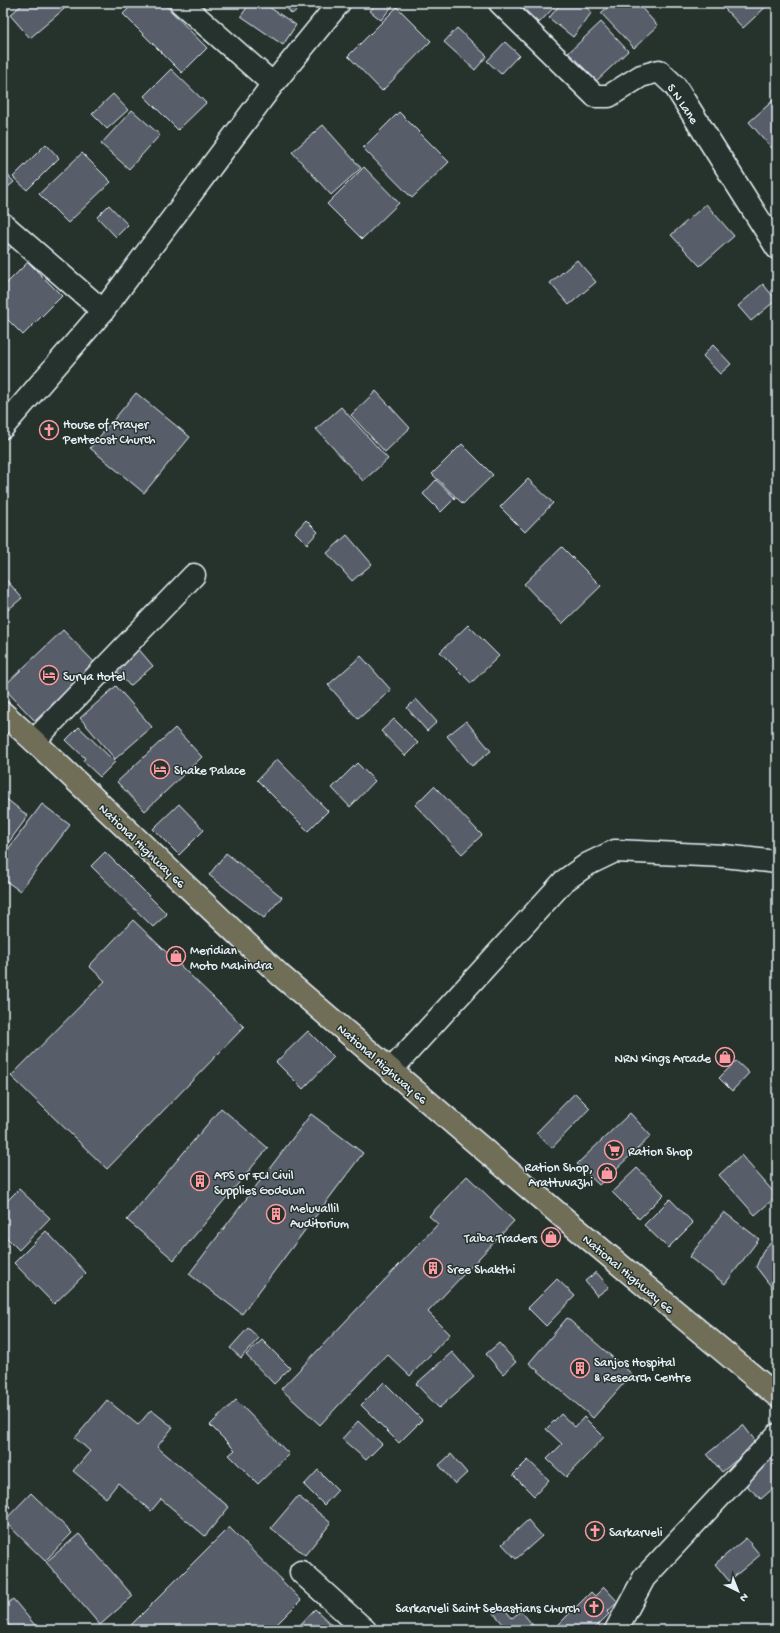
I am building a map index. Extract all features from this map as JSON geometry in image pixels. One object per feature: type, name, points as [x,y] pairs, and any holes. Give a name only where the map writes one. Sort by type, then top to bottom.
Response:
[{"type":"main road","name":"National Highway 66","points":[[3,713],[280,975],[565,1219],[777,1396]]},
{"type":"street","points":[[181,3],[273,84]]},
{"type":"street","points":[[3,427],[103,311],[273,84],[339,3]]},
{"type":"street","name":"S N Lane","points":[[500,3],[594,96],[609,96],[641,76],[659,71],[675,86],[777,248]]},
{"type":"street","points":[[3,224],[103,311]]},
{"type":"street","points":[[34,741],[194,575]]},
{"type":"street","points":[[391,1070],[564,881],[588,864],[615,851],[724,856],[777,862]]},
{"type":"street","points":[[616,1630],[644,1578],[777,1435]]},
{"type":"street","points":[[301,1572],[365,1630]]},
{"type":"building","points":[[24,3],[71,3],[30,38],[10,15]]},
{"type":"building","points":[[134,3],[163,3],[207,48],[182,73],[123,14]]},
{"type":"building","points":[[250,3],[263,3],[296,25],[283,45],[241,16]]},
{"type":"building","points":[[282,3],[304,3],[304,4],[292,14]]},
{"type":"building","points":[[376,3],[395,3],[381,20],[370,11]]},
{"type":"building","points":[[518,3],[558,3],[539,23]]},
{"type":"building","points":[[561,3],[580,3],[592,12],[573,37],[549,18]]},
{"type":"building","points":[[612,3],[637,3],[658,26],[634,48],[601,13]]},
{"type":"building","points":[[730,3],[770,3],[743,28],[724,8]]},
{"type":"building","points":[[397,7],[431,41],[382,91],[348,56]]},
{"type":"building","points":[[601,22],[628,51],[592,85],[565,56]]},
{"type":"building","points":[[457,28],[487,56],[475,70],[444,42]]},
{"type":"building","points":[[505,42],[519,55],[501,74],[487,61]]},
{"type":"building","points":[[171,69],[206,103],[178,130],[144,96]]},
{"type":"building","points":[[113,94],[128,110],[107,129],[92,114]]},
{"type":"building","points":[[777,97],[777,154],[749,122]]},
{"type":"building","points":[[132,110],[160,135],[129,169],[101,144]]},
{"type":"building","points":[[399,112],[449,162],[412,198],[363,148]]},
{"type":"building","points":[[323,125],[361,168],[331,195],[292,152]]},
{"type":"building","points":[[46,144],[59,158],[27,190],[13,177]]},
{"type":"building","points":[[82,153],[111,182],[68,223],[39,194]]},
{"type":"building","points":[[364,167],[399,203],[362,239],[327,204]]},
{"type":"building","points":[[3,170],[14,182],[3,191]]},
{"type":"building","points":[[706,204],[734,236],[700,266],[671,235]]},
{"type":"building","points":[[109,205],[128,225],[116,237],[97,217]]},
{"type":"building","points":[[3,233],[14,244],[3,256]]},
{"type":"building","points":[[577,260],[596,282],[569,305],[550,283]]},
{"type":"building","points":[[28,262],[62,296],[23,335],[3,315],[3,287]]},
{"type":"building","points":[[763,284],[776,300],[751,321],[738,306]]},
{"type":"building","points":[[713,345],[731,364],[720,374],[703,356]]},
{"type":"building","points":[[376,391],[410,428],[385,452],[351,415]]},
{"type":"building","points":[[136,393],[190,437],[144,493],[90,448]]},
{"type":"building","points":[[341,407],[388,459],[363,481],[316,429]]},
{"type":"building","points":[[462,444],[493,475],[463,504],[432,474]]},
{"type":"building","points":[[528,479],[553,503],[525,532],[500,507]]},
{"type":"building","points":[[436,480],[455,498],[441,512],[423,494]]},
{"type":"building","points":[[306,520],[318,532],[307,544],[295,532]]},
{"type":"building","points":[[347,535],[372,564],[352,581],[327,553]]},
{"type":"building","points":[[562,547],[601,586],[562,624],[524,584]]},
{"type":"building","points":[[3,576],[22,598],[3,614]]},
{"type":"building","points":[[468,625],[499,656],[471,683],[440,652]]},
{"type":"building","name":"Surya Hotel","points":[[63,630],[95,663],[35,721],[3,687]]},
{"type":"building","points":[[136,646],[153,666],[130,686],[113,667]]},
{"type":"building","points":[[361,656],[391,690],[358,719],[328,685]]},
{"type":"building","points":[[116,686],[152,727],[115,759],[80,718]]},
{"type":"building","points":[[416,699],[437,722],[427,731],[407,708]]},
{"type":"building","points":[[394,719],[418,743],[405,756],[381,731]]},
{"type":"building","points":[[466,721],[491,751],[472,766],[447,736]]},
{"type":"building","points":[[79,727],[115,762],[100,777],[83,761],[85,758],[66,740]]},
{"type":"building","name":"Shake Palace","points":[[175,728],[202,757],[145,811],[117,782]]},
{"type":"building","points":[[277,759],[328,811],[308,831],[257,780]]},
{"type":"building","points":[[357,763],[375,781],[350,807],[332,788]]},
{"type":"building","points":[[434,786],[482,835],[462,854],[415,805]]},
{"type":"building","points":[[4,797],[28,816],[3,850],[3,798]]},
{"type":"building","points":[[42,804],[70,825],[20,891],[3,879],[3,856]]},
{"type":"building","points":[[179,804],[204,830],[179,855],[153,829]]},
{"type":"building","points":[[105,852],[167,914],[153,927],[91,866]]},
{"type":"building","points":[[226,853],[282,897],[264,918],[209,875]]},
{"type":"building","points":[[133,920],[244,1027],[107,1169],[11,1076],[105,981],[89,966]]},
{"type":"building","points":[[308,1031],[334,1057],[303,1089],[276,1062]]},
{"type":"building","points":[[736,1061],[749,1073],[732,1091],[719,1078]]},
{"type":"building","points":[[575,1093],[590,1108],[552,1148],[536,1133]]},
{"type":"building","name":"APS or FCI Civil Supplies Godown","points":[[221,1108],[268,1148],[174,1260],[127,1220]]},
{"type":"building","name":"Ration Shop","points":[[630,1113],[651,1136],[599,1185],[577,1164]]},
{"type":"building","name":"Meluvallil Auditorium","points":[[311,1114],[363,1153],[242,1314],[189,1274]]},
{"type":"building","points":[[741,1155],[777,1196],[755,1215],[719,1175]]},
{"type":"building","points":[[637,1168],[664,1194],[639,1219],[612,1192]]},
{"type":"building","name":"Sree Shakthi","points":[[467,1176],[514,1221],[428,1312],[450,1334],[410,1376],[387,1354],[320,1425],[281,1389],[438,1224],[429,1216]]},
{"type":"building","points":[[19,1189],[50,1218],[19,1250],[3,1234],[3,1205]]},
{"type":"building","points":[[670,1199],[693,1223],[668,1248],[644,1225]]},
{"type":"building","points":[[724,1212],[759,1239],[725,1284],[689,1257]]},
{"type":"building","points":[[46,1231],[86,1273],[54,1304],[14,1263]]},
{"type":"building","points":[[777,1237],[777,1294],[756,1267],[764,1249]]},
{"type":"building","points":[[596,1272],[609,1287],[597,1296],[585,1281]]},
{"type":"building","points":[[557,1279],[575,1296],[546,1326],[528,1308]]},
{"type":"building","name":"Sanjos Hospital & Research Centre","points":[[567,1318],[632,1374],[593,1418],[529,1363]]},
{"type":"building","points":[[248,1328],[259,1338],[241,1358],[230,1348]]},
{"type":"building","points":[[262,1340],[290,1368],[274,1384],[246,1355]]},
{"type":"building","points":[[499,1343],[516,1362],[503,1374],[486,1354]]},
{"type":"building","points":[[452,1352],[474,1377],[439,1408],[416,1384]]},
{"type":"building","points":[[384,1382],[422,1420],[399,1443],[361,1405]]},
{"type":"building","points":[[107,1400],[138,1425],[151,1410],[173,1427],[157,1447],[229,1507],[205,1536],[161,1499],[151,1511],[118,1483],[106,1498],[73,1471],[90,1451],[75,1438]]},
{"type":"building","points":[[236,1400],[289,1454],[258,1484],[229,1455],[235,1450],[210,1425]]},
{"type":"building","points":[[561,1414],[575,1427],[584,1417],[604,1437],[566,1477],[547,1459],[562,1444],[546,1429]]},
{"type":"building","points":[[358,1421],[382,1444],[366,1460],[342,1439]]},
{"type":"building","points":[[743,1425],[757,1443],[722,1472],[707,1454]]},
{"type":"building","points":[[777,1450],[777,1485],[761,1499],[748,1487],[748,1477]]},
{"type":"building","points":[[451,1454],[467,1473],[455,1484],[439,1465]]},
{"type":"building","points":[[528,1460],[549,1480],[534,1496],[513,1475]]},
{"type":"building","points":[[318,1470],[338,1490],[324,1505],[304,1485]]},
{"type":"building","points":[[31,1493],[72,1533],[45,1561],[4,1521]]},
{"type":"building","points":[[298,1496],[331,1523],[305,1555],[271,1528]]},
{"type":"building","points":[[3,1499],[10,1507],[3,1513]]},
{"type":"building","points":[[528,1520],[542,1536],[516,1559],[502,1544]]},
{"type":"building","points":[[229,1527],[301,1600],[271,1630],[126,1630]]},
{"type":"building","points":[[79,1534],[133,1596],[100,1625],[46,1562]]},
{"type":"building","points":[[746,1538],[760,1555],[729,1581],[715,1564]]},
{"type":"building","name":"Sarkarveli Saint Sebastians Church","points":[[604,1587],[618,1602],[607,1612],[609,1614],[593,1630],[564,1630],[559,1624],[591,1592],[595,1596]]},
{"type":"building","points":[[13,1599],[39,1630],[13,1630],[3,1618],[3,1607]]},
{"type":"building","points":[[501,1605],[512,1618],[521,1611],[537,1630],[508,1630],[493,1612]]},
{"type":"building","points":[[315,1609],[337,1630],[295,1630]]},
{"type":"place","name":"House of Prayer Pentecost Church","points":[[49,430]]},
{"type":"place","name":"Surya Hotel","points":[[49,675]]},
{"type":"place","name":"Shake Palace","points":[[160,769]]},
{"type":"place","name":"Meridian Moto Mahindra","points":[[176,956]]},
{"type":"place","name":"NRN Kings Arcade","points":[[725,1057]]},
{"type":"place","name":"Ration Shop","points":[[614,1150]]},
{"type":"place","name":"Ration Shop, Arattuvazhi","points":[[607,1173]]},
{"type":"place","name":"APS or FCI Civil Supplies Godown","points":[[200,1181]]},
{"type":"place","name":"Meluvallil Auditorium","points":[[276,1214]]},
{"type":"place","name":"Taiba Traders","points":[[551,1237]]},
{"type":"place","name":"Sree Shakthi","points":[[433,1268]]},
{"type":"place","name":"Sanjos Hospital & Research Centre","points":[[580,1368]]},
{"type":"place","name":"Sarkarveli","points":[[595,1531]]},
{"type":"place","name":"Sarkarveli Saint Sebastians Church","points":[[594,1607]]}]
